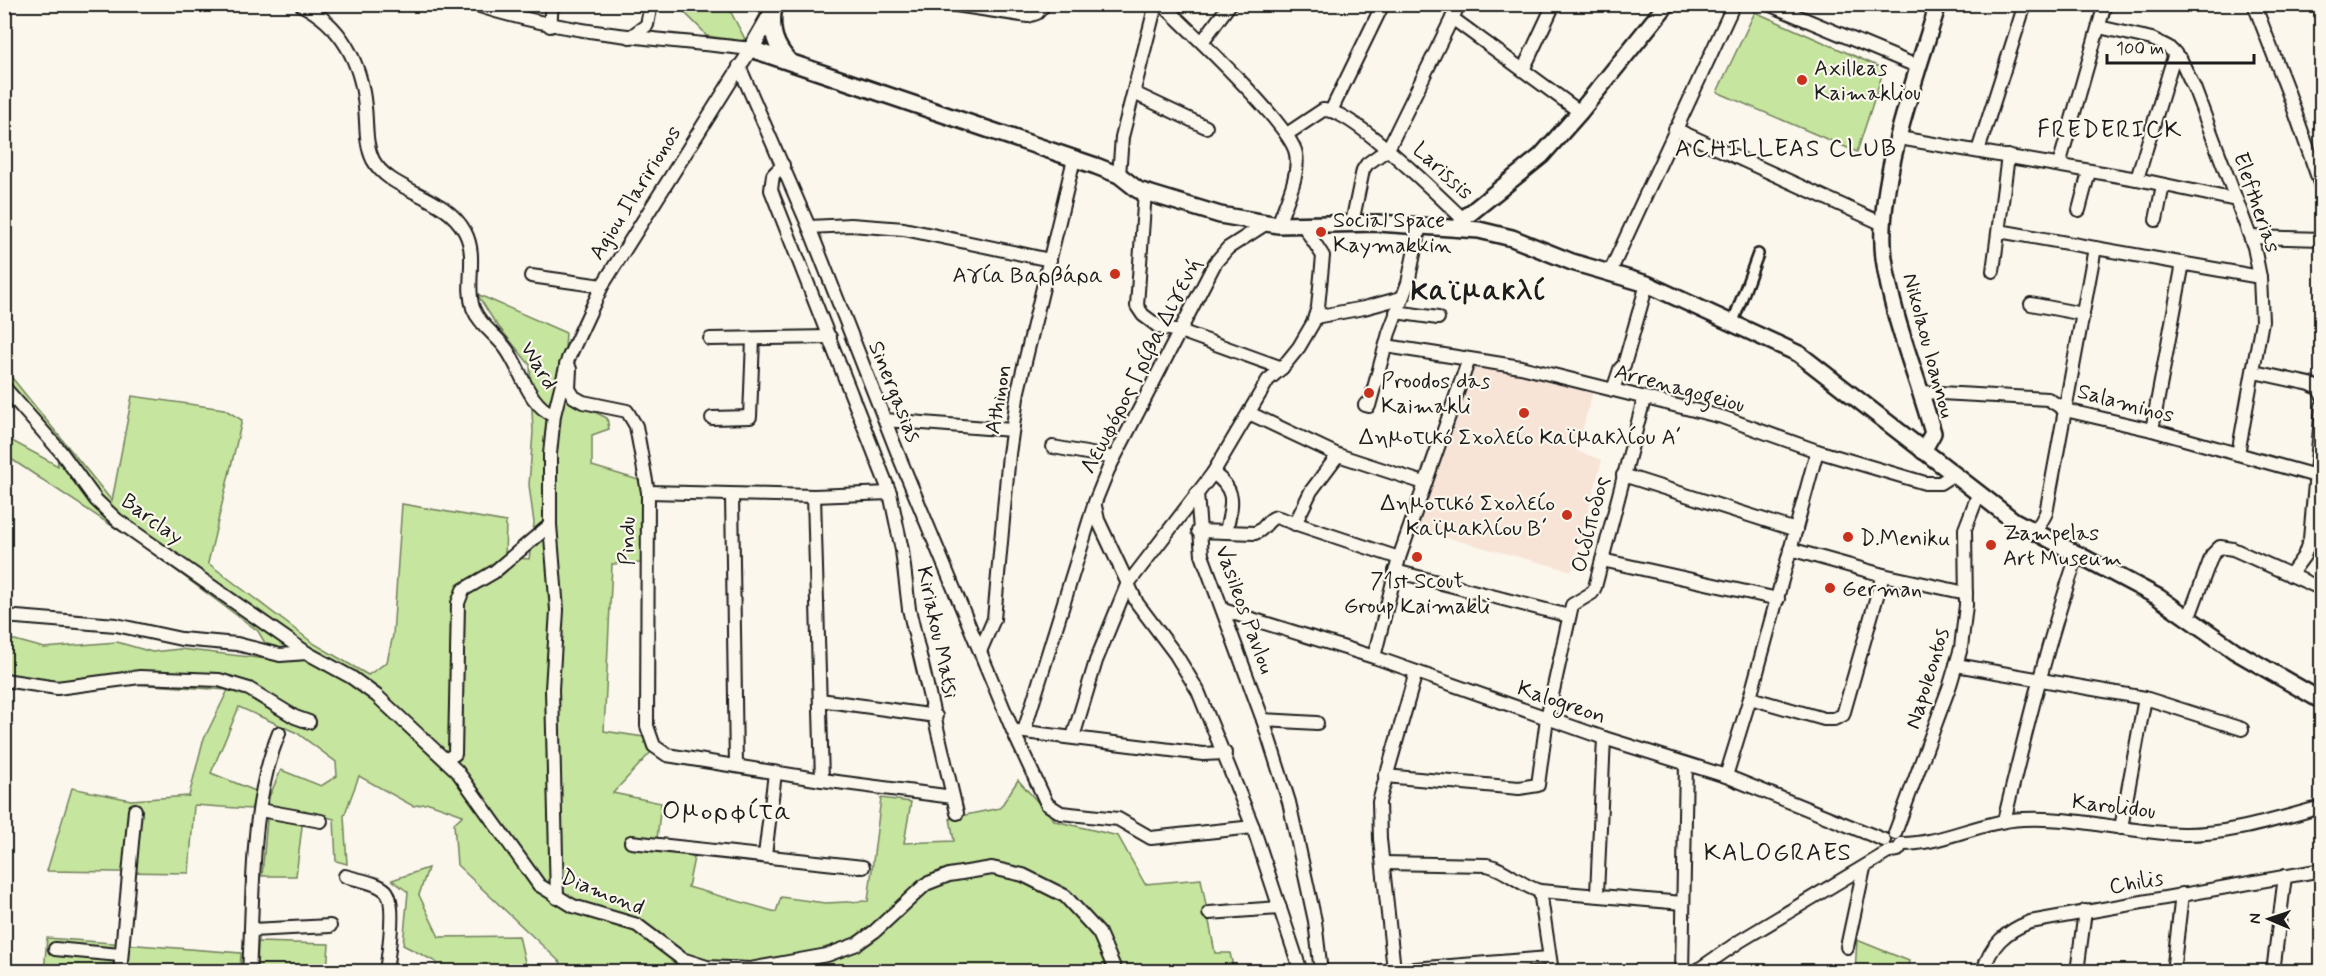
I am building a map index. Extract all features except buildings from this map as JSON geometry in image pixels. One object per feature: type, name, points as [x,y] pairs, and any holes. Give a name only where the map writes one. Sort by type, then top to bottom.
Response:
[{"type":"street","name":"Ward","points":[[300,4],[328,23],[349,47],[361,81],[368,149],[375,163],[386,175],[446,208],[465,232],[471,248],[471,295],[474,309],[483,324],[507,348],[531,395],[545,411],[554,415],[550,454],[550,525],[557,610],[552,700],[557,898]]},
{"type":"street","points":[[472,4],[550,26],[630,37],[751,49],[1119,175],[1130,186],[1188,206],[1272,224],[1462,223],[1512,238],[1572,262],[1647,284],[1799,354],[1836,380],[1978,495],[2035,533],[2158,597],[2235,651],[2322,701]]},
{"type":"street","points":[[550,26],[552,4]]},
{"type":"street","points":[[949,4],[1028,16],[1037,13],[1045,4]]},
{"type":"street","points":[[1119,175],[1122,137],[1156,4]]},
{"type":"street","points":[[1162,4],[1202,42],[1287,134],[1295,147],[1297,159],[1294,177],[1272,224]]},
{"type":"street","points":[[1202,42],[1230,4]]},
{"type":"street","points":[[1287,134],[1323,110],[1332,111],[1383,4]]},
{"type":"street","points":[[1352,223],[1363,170],[1367,164],[1388,149],[1459,4]]},
{"type":"street","points":[[1523,70],[1554,4]]},
{"type":"street","points":[[1462,223],[1541,156],[1668,4]]},
{"type":"street","points":[[1610,272],[1734,4]]},
{"type":"street","points":[[1768,4],[1919,67]]},
{"type":"street","name":"Nikolaou Ioannou","points":[[1923,451],[1933,433],[1891,297],[1884,257],[1882,224],[1899,138],[1938,4]]},
{"type":"street","points":[[1978,151],[2025,4]]},
{"type":"street","points":[[2059,165],[2105,4]]},
{"type":"street","points":[[2254,4],[2322,189]]},
{"type":"street","name":"Agiou Ilaririonos","points":[[554,415],[566,365],[602,286],[775,8]]},
{"type":"street","points":[[775,8],[772,29],[776,43],[790,62]]},
{"type":"street","points":[[630,37],[646,25],[651,10]]},
{"type":"street","points":[[651,10],[656,30],[666,40]]},
{"type":"street","points":[[1452,18],[1580,112]]},
{"type":"street","points":[[2099,27],[2152,39],[2175,53],[2137,179]]},
{"type":"street","name":"Eleftherias","points":[[2175,53],[2195,90],[2251,237],[2260,277],[2262,321],[2238,454]]},
{"type":"street","name":"Sinergasias","points":[[739,66],[810,227],[898,454],[981,650],[1019,731],[1043,797],[1057,811],[1112,818],[1151,838],[1253,826]]},
{"type":"street","points":[[1134,93],[1206,127]]},
{"type":"street","name":"Larissis","points":[[1332,111],[1388,149],[1462,223]]},
{"type":"street","points":[[1675,129],[1882,224]]},
{"type":"street","points":[[1899,138],[2137,179],[2236,200]]},
{"type":"street","points":[[1993,271],[2008,156]]},
{"type":"street","name":"Athinon","points":[[981,650],[994,619],[1012,430],[1018,391],[1074,159]]},
{"type":"street","name":"Kiriakou Matsi","points":[[783,165],[773,175],[771,190],[879,460],[890,493],[902,550],[909,609],[957,813]]},
{"type":"street","points":[[2079,210],[2089,172]]},
{"type":"street","points":[[2156,220],[2163,185]]},
{"type":"street","points":[[1145,191],[1137,306],[1143,315],[1159,327],[1180,331],[1282,368]]},
{"type":"street","name":"Λεωφόρος Γρίβα Διγενή","points":[[1272,224],[1228,248],[1215,263],[1114,458],[1095,502],[1098,520],[1127,585],[1137,603],[1188,672],[1225,753],[1253,826],[1300,972]]},
{"type":"street","points":[[810,227],[851,225],[894,228],[1050,260]]},
{"type":"street","points":[[1073,737],[1095,661],[1127,585],[1213,474],[1268,380],[1282,368],[1299,347],[1315,317],[1323,256],[1303,225]]},
{"type":"street","points":[[1365,405],[1369,406],[1375,390],[1396,312],[1408,283],[1420,225]]},
{"type":"street","points":[[1998,231],[2260,277]]},
{"type":"street","points":[[2251,237],[2322,239]]},
{"type":"street","points":[[2035,533],[2046,513],[2096,248]]},
{"type":"street","points":[[1733,322],[1758,254]]},
{"type":"street","points":[[804,271],[821,258]]},
{"type":"street","points":[[2152,430],[2183,263]]},
{"type":"street","points":[[531,276],[602,286]]},
{"type":"street","points":[[1614,390],[1620,369],[1624,365],[1647,284]]},
{"type":"street","points":[[1315,317],[1401,298]]},
{"type":"street","points":[[2031,304],[2083,314]]},
{"type":"street","points":[[1396,312],[1438,318]]},
{"type":"street","points":[[710,339],[830,337]]},
{"type":"street","points":[[712,418],[750,417],[753,339]]},
{"type":"street","name":"Arrenagogeiou","points":[[1386,346],[1521,367],[1722,417],[1817,451],[1929,484],[1944,482],[1954,474]]},
{"type":"street","points":[[1374,657],[1399,558],[1469,359]]},
{"type":"street","name":"Pindu","points":[[566,365],[571,372],[569,389],[578,400],[619,408],[632,417],[648,492],[647,726],[654,746],[670,756],[735,765]]},
{"type":"street","points":[[2254,372],[2310,384],[2318,388],[2322,395]]},
{"type":"street","name":"Barclay","points":[[4,387],[62,452],[96,500],[117,520],[307,653]]},
{"type":"street","name":"Salaminos","points":[[1922,392],[2049,399],[2065,410],[2152,430],[2316,476]]},
{"type":"street","name":"Οιδίποδος","points":[[1385,776],[1534,787],[1540,781],[1547,718],[1569,616],[1575,601],[1592,593],[1644,399]]},
{"type":"street","points":[[2290,575],[2304,556],[2310,539],[2322,406]]},
{"type":"street","points":[[1249,413],[1338,455],[1424,483]]},
{"type":"street","points":[[885,420],[1012,430]]},
{"type":"street","points":[[1053,447],[1114,458]]},
{"type":"street","points":[[1726,776],[1778,599],[1817,451]]},
{"type":"street","points":[[879,460],[898,454]]},
{"type":"street","points":[[1294,524],[1311,491],[1338,455]]},
{"type":"street","points":[[1213,474],[1226,483],[1232,494],[1226,532]]},
{"type":"street","points":[[1623,475],[1796,530]]},
{"type":"street","points":[[648,492],[732,496],[890,493]]},
{"type":"street","name":"Vasileos Pavlou","points":[[1197,494],[1198,531],[1202,555],[1263,720],[1293,818],[1315,921],[1321,972]]},
{"type":"street","name":"Napoleontos","points":[[1889,841],[1956,665],[1965,620],[1965,529],[1978,495]]},
{"type":"street","points":[[732,496],[735,765],[822,780],[953,797]]},
{"type":"street","points":[[814,496],[822,780]]},
{"type":"street","points":[[1095,502],[1019,731],[1203,754],[1225,753]]},
{"type":"street","points":[[1198,531],[1255,534],[1262,531],[1273,518],[1399,558]]},
{"type":"street","points":[[447,759],[455,754],[458,603],[463,590],[495,572],[550,525]]},
{"type":"street","points":[[2189,617],[2212,555],[2220,547],[2233,549],[2322,589]]},
{"type":"street","points":[[1790,549],[1883,575],[1966,593]]},
{"type":"street","points":[[2004,821],[2038,679],[2050,649],[2062,601],[2077,556]]},
{"type":"street","points":[[1602,560],[1778,599]]},
{"type":"street","points":[[1395,571],[1569,616]]},
{"type":"street","points":[[1750,698],[1824,719],[1834,720],[1843,715],[1883,575]]},
{"type":"street","name":"Kalogreon","points":[[1223,610],[1374,657],[1604,738],[1726,776],[1889,841]]},
{"type":"street","points":[[4,616],[116,625],[181,639],[237,644],[280,655],[307,653]]},
{"type":"street","name":"Diamond","points":[[307,653],[351,677],[377,696],[447,759],[532,878],[557,898],[573,906],[637,925],[691,963],[719,969],[750,969],[827,955],[857,944],[875,931],[926,884],[949,875],[993,868],[1023,875],[1065,896],[1099,933],[1116,972]]},
{"type":"street","points":[[1956,665],[2145,698],[2242,729]]},
{"type":"street","points":[[1394,970],[1379,812],[1385,776],[1416,672]]},
{"type":"street","points":[[4,680],[57,688],[140,677],[219,680],[249,689],[295,717],[309,722]]},
{"type":"street","points":[[2121,828],[2145,698]]},
{"type":"street","points":[[820,700],[936,716]]},
{"type":"street","points":[[1263,720],[1317,723]]},
{"type":"street","points":[[249,972],[260,810],[269,759],[279,733]]},
{"type":"street","points":[[1597,894],[1604,738]]},
{"type":"street","points":[[1682,972],[1686,764]]},
{"type":"street","points":[[765,855],[775,773]]},
{"type":"street","name":"Karolidou","points":[[1889,841],[1898,850],[1902,844],[1921,844],[1978,825],[2004,821],[2052,819],[2181,834],[2213,832],[2322,807]]},
{"type":"street","points":[[120,972],[135,810]]},
{"type":"street","points":[[260,810],[321,821]]},
{"type":"street","points":[[1695,972],[1740,940],[1864,868],[1889,841]]},
{"type":"street","points":[[631,842],[863,867]]},
{"type":"street","points":[[1383,863],[1487,865],[1502,871],[1527,887],[1540,891],[1683,903]]},
{"type":"street","points":[[1847,947],[1864,868]]},
{"type":"street","name":"Chilis","points":[[1983,972],[1992,949],[2009,932],[2030,921],[2322,870]]},
{"type":"street","points":[[345,876],[386,891],[391,902],[386,972]]},
{"type":"street","points":[[2273,972],[2285,876]]},
{"type":"street","points":[[1540,891],[1552,972]]},
{"type":"street","points":[[2173,972],[2182,894]]},
{"type":"street","points":[[1209,913],[1280,909]]},
{"type":"street","points":[[2078,972],[2085,911]]},
{"type":"street","points":[[252,930],[330,926]]},
{"type":"street","points":[[56,949],[120,955]]},
{"type":"street","points":[[1377,972],[1549,958]]},
{"type":"shaded area","points":[[1473,364],[1593,390],[1577,451],[1602,460],[1572,571],[1414,529]]},
{"type":"green space","points":[[695,5],[727,5],[745,39],[741,41],[706,36],[685,13]]},
{"type":"green space","name":"Axilleas Kaimakliou","points":[[1755,12],[1884,69],[1857,152],[1717,92]]},
{"type":"green space","points":[[477,294],[566,333],[562,396],[607,418],[609,429],[592,435],[592,466],[642,481],[641,563],[612,564],[604,731],[644,737],[652,751],[613,793],[661,803],[656,848],[695,853],[688,887],[776,912],[781,897],[825,903],[868,901],[881,798],[911,802],[904,843],[954,841],[950,818],[1000,808],[1018,780],[1055,821],[1118,836],[1145,884],[1201,879],[1215,953],[1230,953],[1234,971],[562,971],[561,963],[457,865],[454,823],[463,815],[429,803],[413,806],[359,776],[344,816],[347,864],[336,861],[334,819],[304,810],[296,876],[262,876],[269,797],[281,770],[321,786],[337,776],[336,762],[297,733],[239,707],[211,773],[258,792],[251,809],[194,805],[189,873],[47,871],[72,788],[131,800],[189,796],[203,741],[228,690],[133,684],[5,686],[5,640],[15,640],[44,648],[117,642],[152,652],[180,649],[275,660],[258,631],[144,547],[5,455],[5,437],[58,466],[57,454],[5,393],[4,368],[112,501],[132,396],[224,409],[242,420],[208,563],[313,643],[368,675],[387,662],[393,635],[402,504],[506,522],[505,557],[529,559],[534,523],[529,485],[533,432],[530,365],[494,321]]},
{"type":"green space","points":[[428,868],[419,895],[439,937],[519,936],[527,971],[436,971],[436,962],[403,945],[408,892],[392,880]]},
{"type":"green space","points":[[47,938],[241,953],[240,971],[44,972]]},
{"type":"green space","points":[[1857,940],[1909,961],[1907,971],[1855,971]]},
{"type":"green space","points":[[258,942],[329,944],[327,971],[257,971]]},
{"type":"place","name":"Axilleas Kaimakliou","points":[[1802,80]]},
{"type":"place","name":"Social Space Kaymakkin","points":[[1321,232]]},
{"type":"place","name":"Αγία Βαρβάρα","points":[[1115,274]]},
{"type":"place","name":"Proodos das Kaimakli","points":[[1369,393]]},
{"type":"place","name":"Δημοτικό Σχολείο Καϊμακλίου Α΄","points":[[1524,413]]},
{"type":"place","name":"Δημοτικό Σχολείο Καϊμακλίου Β΄","points":[[1567,515]]},
{"type":"place","name":"D.Meniku","points":[[1848,537]]},
{"type":"place","name":"Zampelas Art Museum","points":[[1991,545]]},
{"type":"place","name":"71st Scout Group Kaimakli","points":[[1417,557]]},
{"type":"place","name":"German","points":[[1830,588]]},
{"type":"district","name":"FREDERICK","points":[[2110,129]]},
{"type":"district","name":"ACHILLEAS CLUB","points":[[1786,148]]},
{"type":"district","name":"Καϊμακλί","points":[[1478,290]]},
{"type":"district","name":"Ομορφίτα","points":[[727,810]]},
{"type":"district","name":"KALOGRAES","points":[[1778,852]]}]
